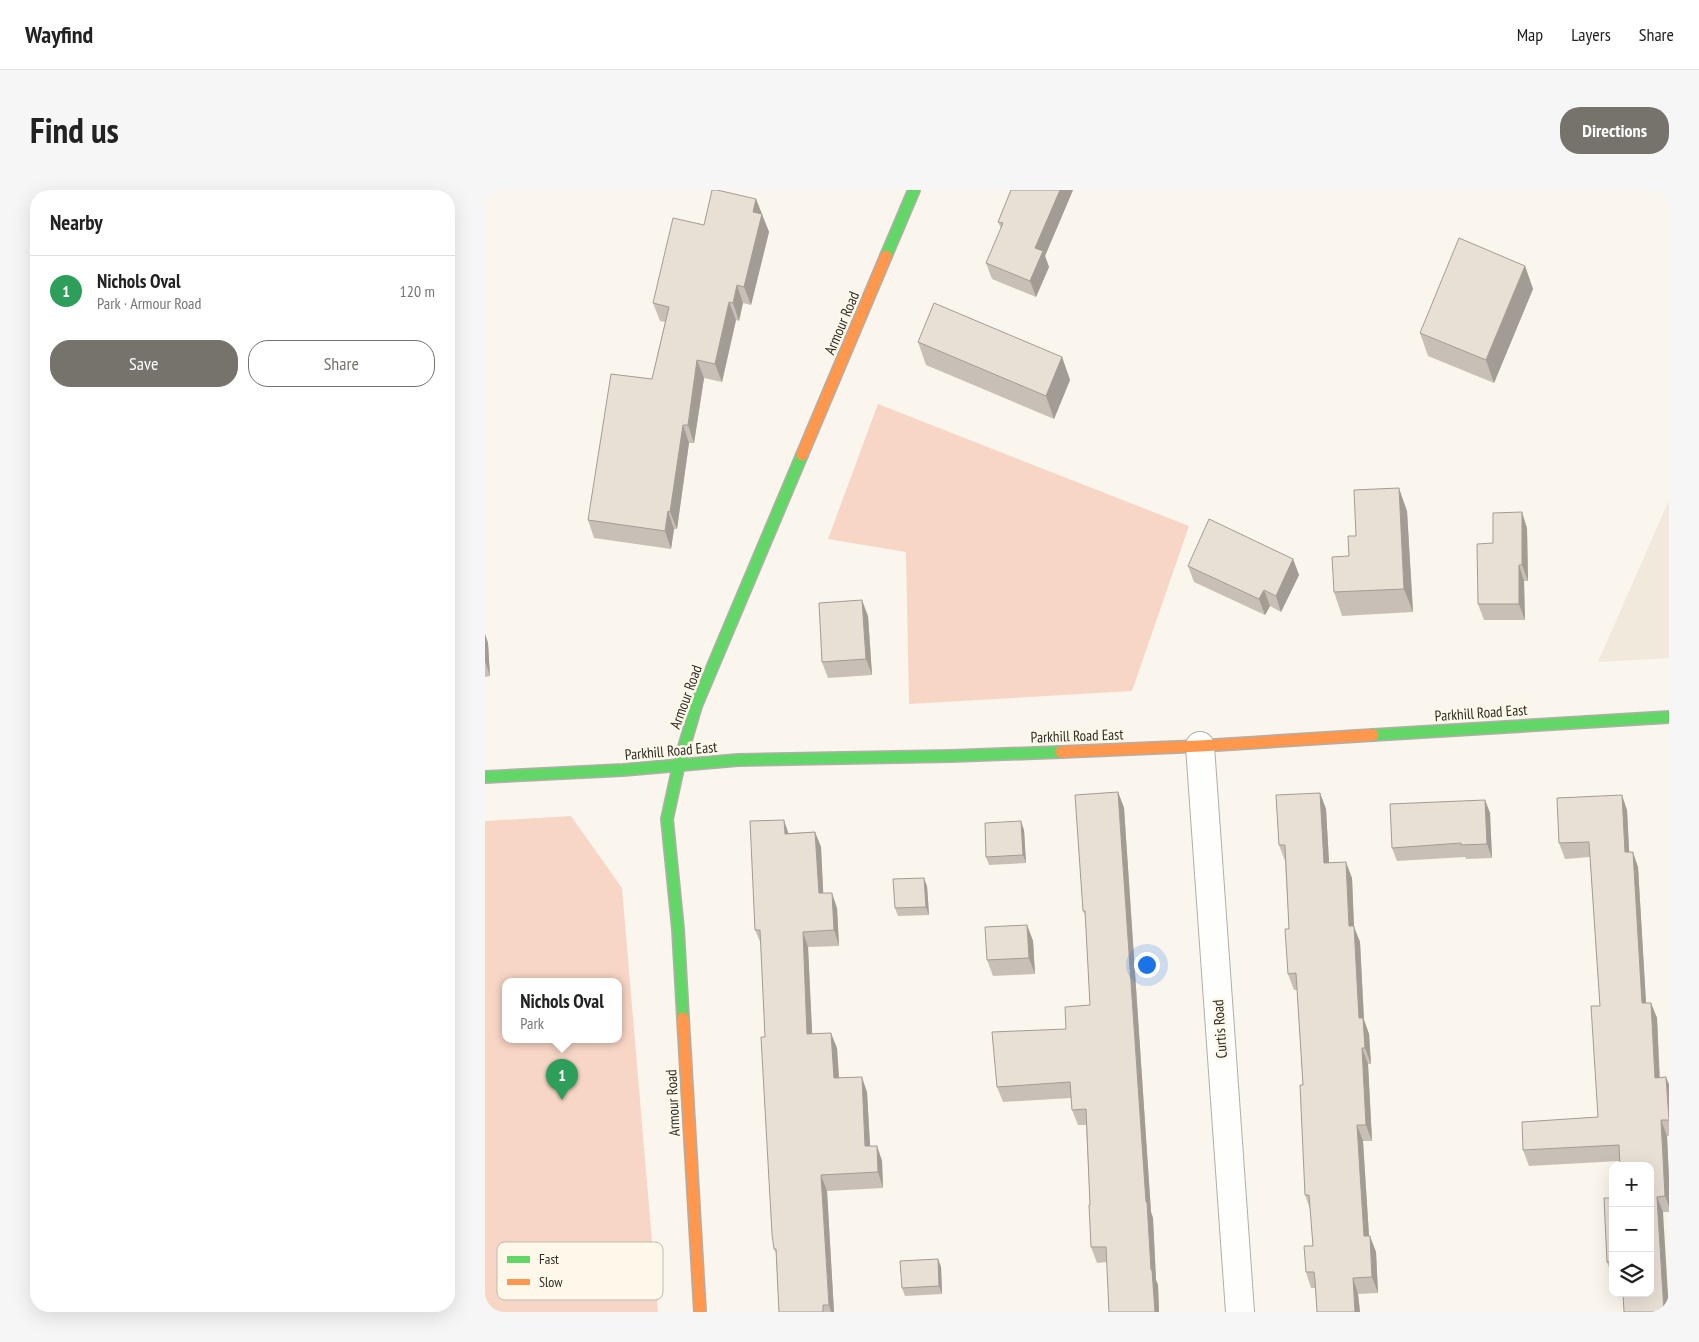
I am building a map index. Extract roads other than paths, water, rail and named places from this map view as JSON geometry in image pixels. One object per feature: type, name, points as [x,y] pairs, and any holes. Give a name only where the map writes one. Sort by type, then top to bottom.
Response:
[{"type":"main road","name":"Armour Road","points":[[700,1312],[678,929],[667,819],[679,764],[696,706],[914,190]]},
{"type":"main road","name":"Parkhill Road East","points":[[485,777],[623,770],[738,760],[951,756],[1199,746],[1669,716]]},
{"type":"street","name":"Curtis Road","points":[[1199,746],[1240,1312]]},
{"type":"place","name":"Nichols Oval","points":[[562,1100]]}]
